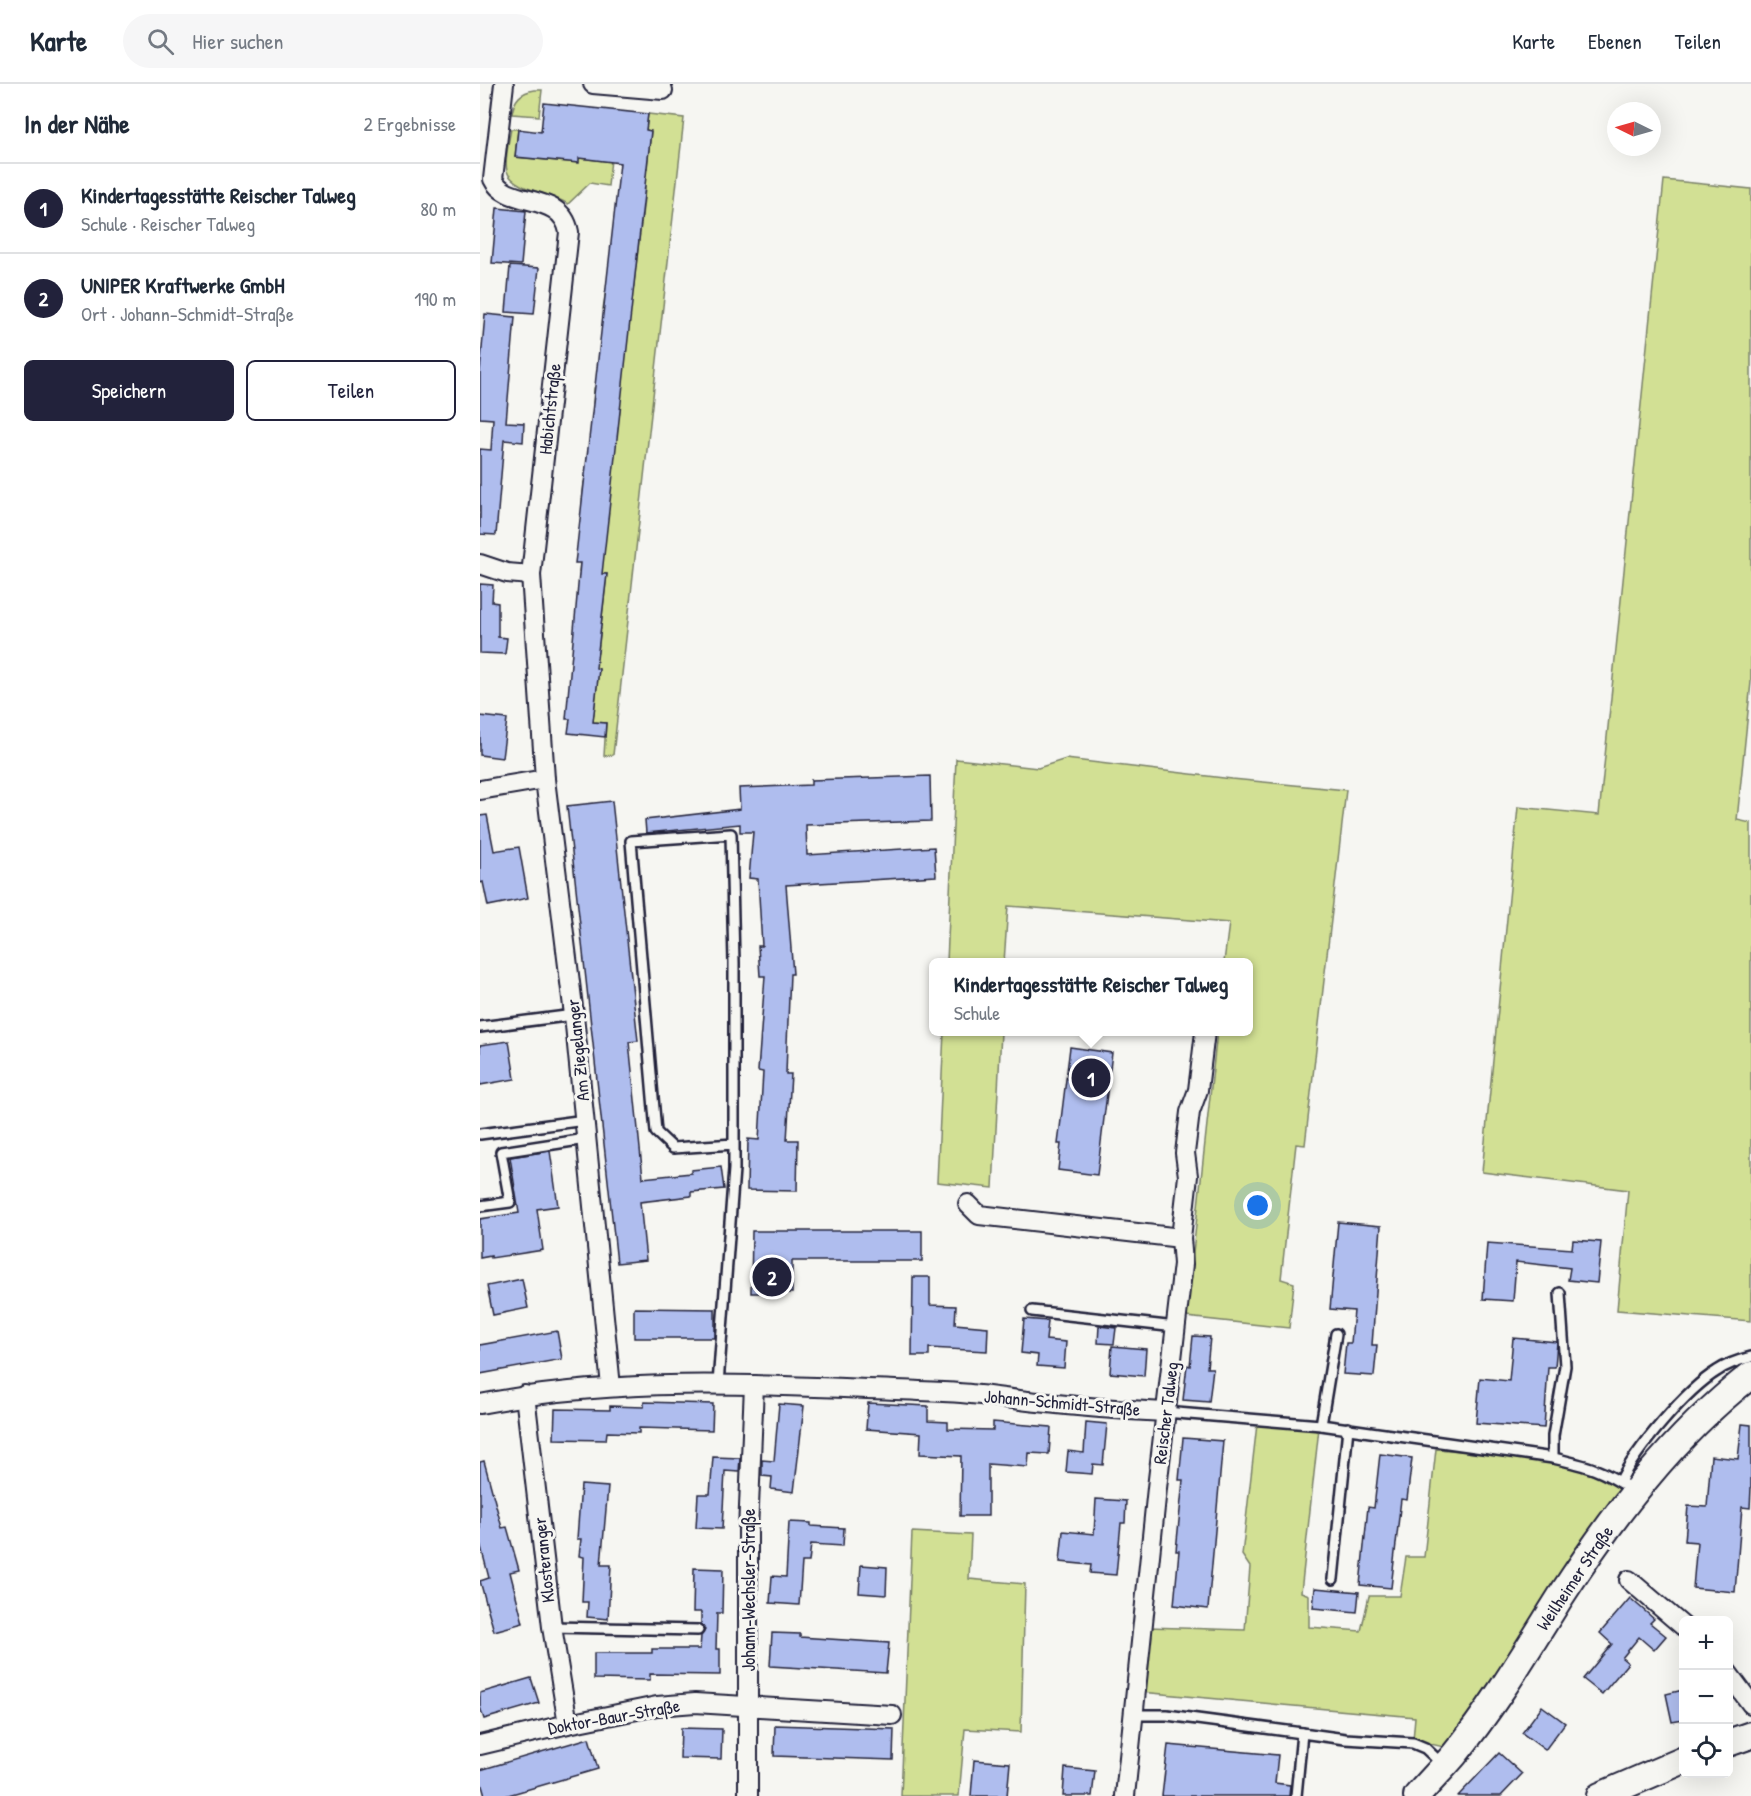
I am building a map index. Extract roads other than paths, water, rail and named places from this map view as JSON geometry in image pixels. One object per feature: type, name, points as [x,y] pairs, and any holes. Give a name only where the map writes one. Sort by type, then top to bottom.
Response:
[{"type":"street","name":"Habichtstraße","points":[[504,84],[487,180],[501,189],[559,213],[565,220],[568,232],[531,575],[545,779]]},
{"type":"street","points":[[593,84],[663,90]]},
{"type":"street","points":[[480,564],[507,573],[531,575]]},
{"type":"street","points":[[480,790],[545,779]]},
{"type":"street","name":"Am Ziegelanger","points":[[545,779],[574,1015],[611,1387]]},
{"type":"street","name":"Reischer Talweg","points":[[1125,1796],[1183,1264],[1181,1238],[1188,1176],[1185,1153],[1190,1112],[1198,1090],[1205,1036]]},
{"type":"street","points":[[968,1204],[979,1215],[1181,1238]]},
{"type":"street","name":"Weilheimer Straße","points":[[1417,1796],[1454,1755],[1506,1683],[1592,1549],[1627,1487],[1751,1375]]},
{"type":"street","name":"Johann-Schmidt-Straße","points":[[480,1404],[525,1395],[611,1387],[754,1384],[944,1392],[1078,1407],[1166,1412]]},
{"type":"street","name":"Johann-Wechsler-Straße","points":[[748,1796],[750,1707],[748,1531],[754,1384]]},
{"type":"street","name":"Klosteranger","points":[[525,1395],[552,1627],[568,1724]]},
{"type":"street","points":[[1629,1580],[1679,1624]]},
{"type":"street","points":[[1733,1680],[1751,1704]]},
{"type":"street","name":"Doktor-Baur-Straße","points":[[480,1745],[657,1706],[695,1703],[892,1715]]},
{"type":"street","points":[[1733,1741],[1751,1735]]},
{"type":"street","points":[[1600,1796],[1679,1762]]},
{"type":"lane","points":[[718,1384],[726,1299],[734,1144],[731,834],[631,841],[656,1132],[673,1148],[734,1144]]},
{"type":"lane","points":[[480,1027],[574,1015]]},
{"type":"lane","points":[[480,1134],[585,1120]]},
{"type":"lane","points":[[480,1206],[510,1202],[501,1152],[586,1139]]},
{"type":"lane","points":[[1553,1458],[1553,1436],[1565,1366],[1560,1293]]},
{"type":"lane","points":[[1032,1311],[1176,1327]]},
{"type":"lane","points":[[1321,1425],[1336,1334]]},
{"type":"lane","points":[[1627,1487],[1629,1464],[1693,1389],[1716,1371],[1739,1360],[1751,1358]]},
{"type":"lane","name":"Johann-Schmidt-Straße","points":[[1166,1412],[1348,1428],[1553,1458],[1588,1465],[1607,1473],[1627,1487]]},
{"type":"lane","points":[[1333,1579],[1348,1428]]},
{"type":"lane","points":[[552,1627],[698,1630]]},
{"type":"lane","points":[[1134,1715],[1167,1715],[1345,1739],[1413,1743],[1425,1748],[1444,1766]]},
{"type":"lane","points":[[1296,1796],[1302,1733]]},
{"type":"place","name":"Kindertagesstätte Reischer Talweg","points":[[1091,1078]]},
{"type":"place","name":"UNIPER Kraftwerke GmbH","points":[[772,1277]]}]
